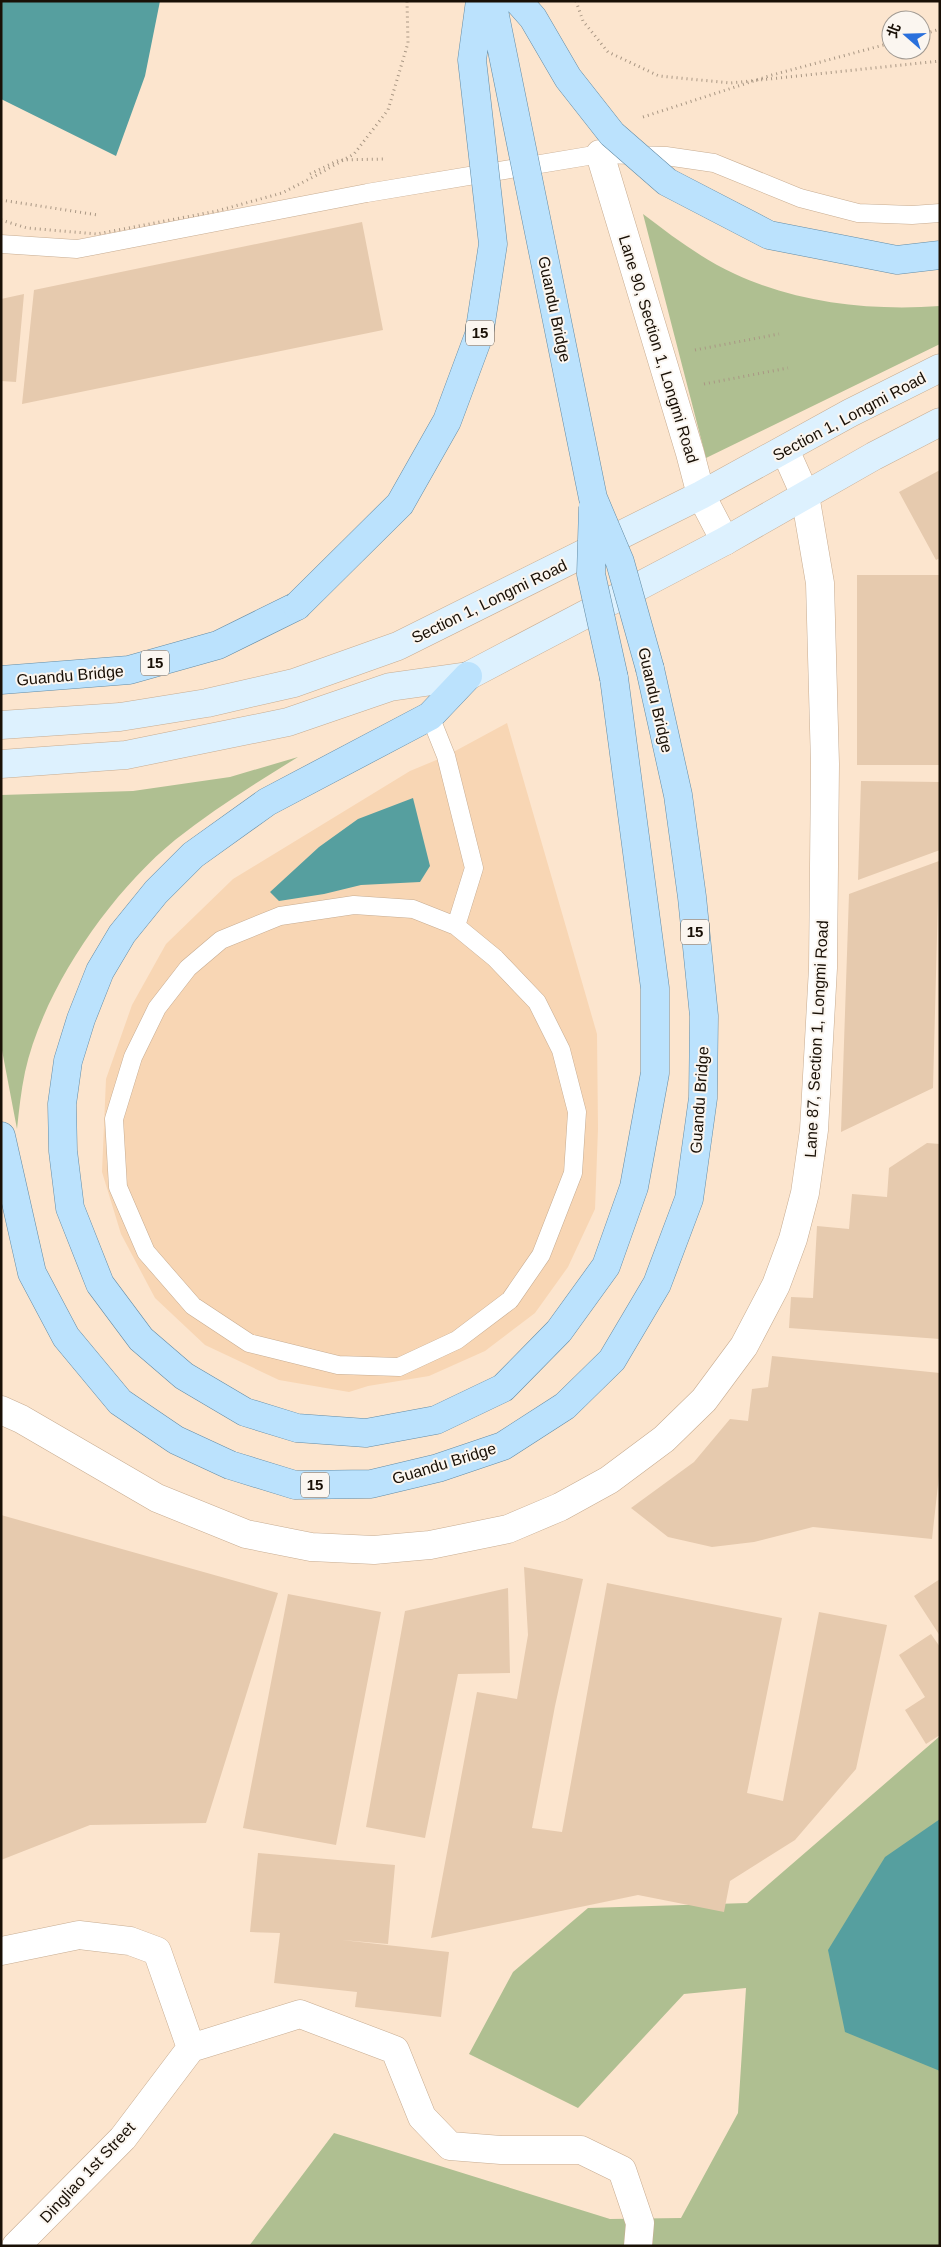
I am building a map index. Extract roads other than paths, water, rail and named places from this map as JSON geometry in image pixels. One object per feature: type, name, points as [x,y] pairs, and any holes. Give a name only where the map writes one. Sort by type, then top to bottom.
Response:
[{"type":"main road","name":"Guandu Bridge","points":[[1,680],[129,670],[218,645],[297,606],[400,504],[447,421],[480,335],[493,244],[472,60],[480,1]]},
{"type":"main road","name":"Guandu Bridge","points":[[1,1136],[32,1273],[66,1337],[120,1402],[176,1440],[230,1465],[295,1485],[371,1484],[438,1468],[503,1446],[565,1406],[612,1360],[657,1284],[689,1199],[703,1098],[704,1016],[692,897],[678,796],[650,669],[620,562],[593,498],[492,1]]},
{"type":"main road","points":[[518,1],[533,18],[568,78],[612,134],[667,182],[769,235],[897,260],[940,255]]},
{"type":"main road","name":"Section 1, Longmi Road","points":[[1,725],[120,718],[208,703],[294,683],[398,646],[701,495],[850,413],[940,368]]},
{"type":"main road","points":[[593,498],[591,574],[614,678],[655,988],[656,1073],[634,1187],[606,1266],[559,1331],[503,1388],[436,1420],[366,1433],[297,1428],[245,1412],[184,1376],[141,1339],[100,1284],[70,1208],[62,1151],[62,1104],[68,1061],[81,1019],[100,971],[122,934],[156,892],[193,855],[267,802],[430,716],[468,676],[725,541],[805,495],[940,422]]},
{"type":"main road","points":[[1,764],[126,755],[288,722],[390,687],[468,676]]},
{"type":"street","name":"Lane 90, Section 1, Longmi Road","points":[[600,154],[701,495],[725,541]]},
{"type":"street","name":"Lane 87, Section 1, Longmi Road","points":[[1,1410],[21,1419],[157,1498],[246,1534],[311,1547],[374,1550],[430,1545],[508,1529],[560,1506],[609,1480],[664,1439],[704,1400],[744,1346],[776,1286],[793,1239],[805,1193],[814,1130],[823,968],[825,764],[820,583],[805,495],[785,450]]},
{"type":"street","points":[[1,1951],[79,1935],[130,1941],[158,1952],[191,2048],[300,2014],[395,2050],[422,2118],[450,2146],[501,2150],[581,2150],[622,2170],[640,2223],[638,2246]]},
{"type":"street","name":"Dingliao 1st Street","points":[[16,2246],[122,2138],[191,2048]]},
{"type":"lane","points":[[1,244],[77,249],[367,193],[600,154],[666,156],[714,163],[800,198],[858,213],[912,215],[940,212]]},
{"type":"lane","points":[[430,716],[446,756],[474,868],[456,926]]},
{"type":"lane","points":[[354,905],[413,909],[456,926],[495,958],[537,1002],[561,1050],[577,1112],[573,1173],[541,1255],[510,1300],[457,1340],[398,1367],[338,1365],[250,1343],[193,1306],[146,1252],[118,1188],[114,1119],[133,1056],[157,1008],[188,968],[221,940],[280,916],[354,905]]},
{"type":"water","points":[[1,1],[160,1],[145,76],[116,156],[1,99]]},
{"type":"water","points":[[413,798],[430,866],[420,882],[361,885],[324,894],[279,901],[270,892],[319,847],[358,819]]},
{"type":"water","points":[[940,1819],[940,2071],[845,2032],[828,1950],[885,1857]]}]
